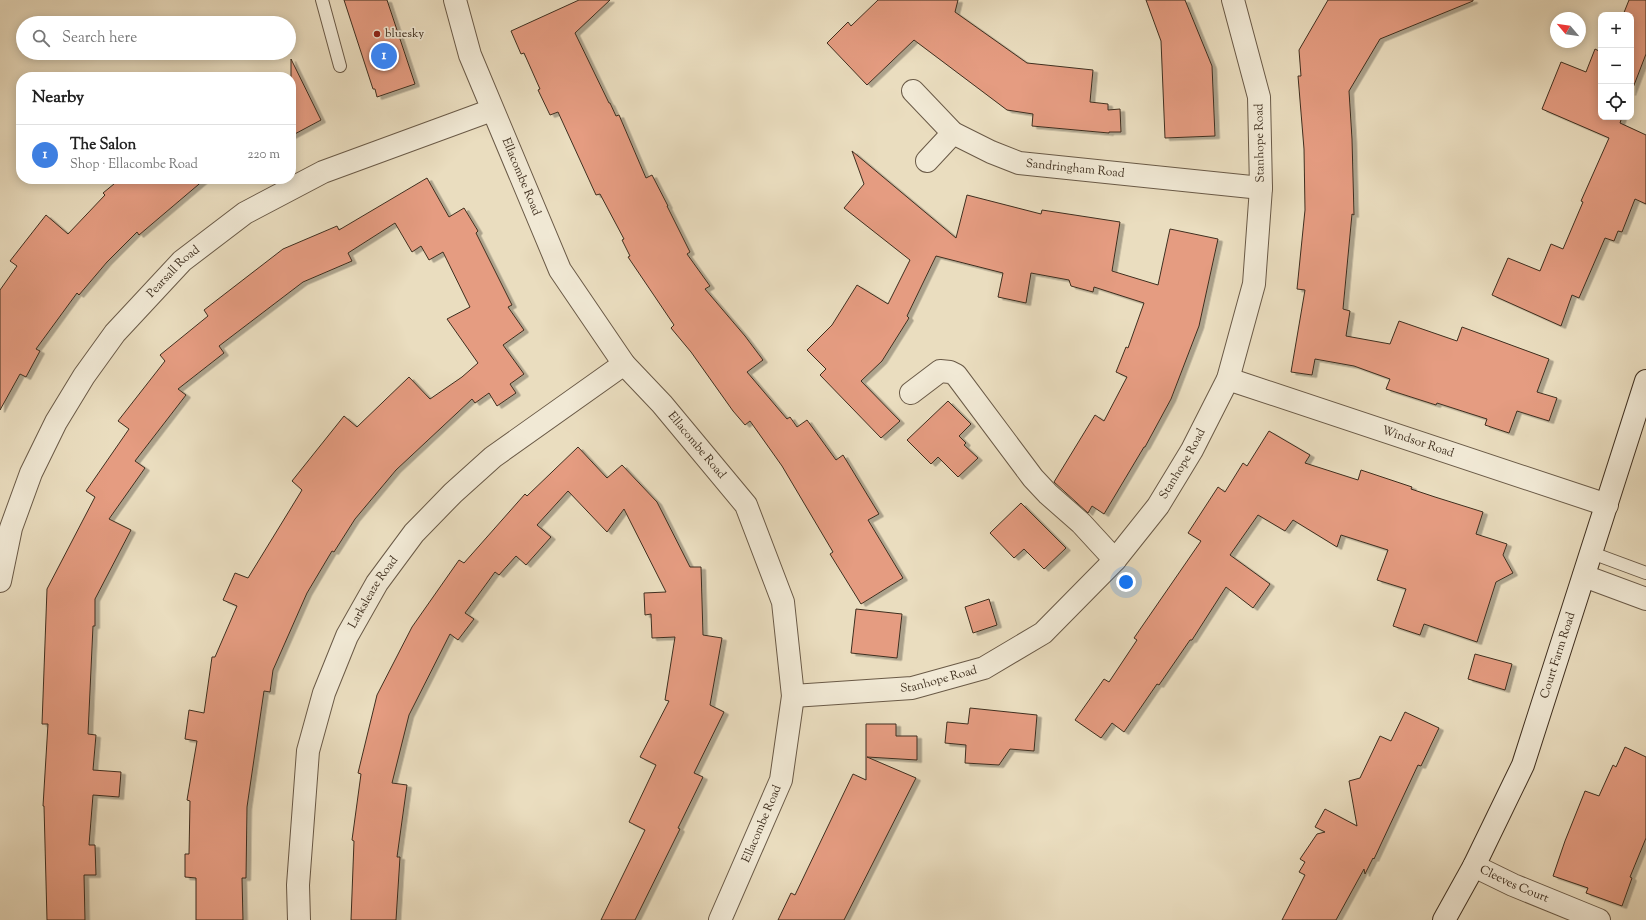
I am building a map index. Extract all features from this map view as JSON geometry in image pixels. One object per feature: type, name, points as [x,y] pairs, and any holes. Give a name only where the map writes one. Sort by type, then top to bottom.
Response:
[{"type":"street","name":"Ellacombe Road","points":[[455,0],[470,55],[560,270],[624,364],[662,404],[746,504],[783,602],[793,696],[781,780],[720,920]]},
{"type":"street","name":"Stanhope Road","points":[[793,696],[912,688],[984,668],[1043,633],[1115,560],[1158,506],[1192,450],[1228,379],[1254,284],[1261,188],[1259,97],[1233,0]]},
{"type":"street","name":"Sandringham Road","points":[[913,91],[953,133],[991,152],[1019,162],[1261,188]]},
{"type":"street","name":"Pearsall Road","points":[[0,581],[5,527],[56,422],[84,376],[115,333],[182,261],[245,213],[323,172],[492,110]]},
{"type":"street","points":[[927,161],[953,133]]},
{"type":"street","name":"Larksleaze Road","points":[[299,920],[298,884],[308,752],[324,693],[347,636],[358,616],[378,583],[414,532],[454,493],[493,457],[624,364]]},
{"type":"street","points":[[911,393],[940,371],[950,372],[956,376],[1033,478],[1080,523],[1115,560]]},
{"type":"street","name":"Windsor Road","points":[[1228,379],[1607,505]]},
{"type":"street","name":"Court Farm Road","points":[[1444,920],[1474,866],[1523,765],[1592,554],[1646,381]]},
{"type":"street","points":[[1584,576],[1646,599]]},
{"type":"street","name":"Cleeves Court","points":[[1474,866],[1513,885],[1599,920]]},
{"type":"lane","points":[[322,0],[340,66]]},
{"type":"lane","points":[[1592,554],[1646,574]]},
{"type":"building","points":[[344,0],[387,0],[415,84],[377,97],[375,89],[373,89]]},
{"type":"building","points":[[579,0],[610,0],[575,33],[609,103],[616,116],[619,115],[646,178],[652,175],[690,252],[687,254],[710,286],[705,289],[745,336],[763,360],[747,372],[787,419],[790,417],[797,427],[807,420],[836,460],[843,455],[879,514],[868,520],[903,578],[861,604],[830,554],[833,552],[782,466],[750,421],[745,425],[733,411],[691,352],[671,328],[674,325],[628,257],[630,256],[622,240],[624,239],[600,194],[596,195],[558,112],[550,115],[538,90],[540,89],[524,53],[521,54],[511,31]]},
{"type":"building","points":[[878,0],[958,0],[955,12],[1027,63],[1093,70],[1090,102],[1108,104],[1108,110],[1120,109],[1121,132],[1109,133],[1032,126],[1033,114],[1007,110],[914,40],[867,85],[827,43],[848,22],[851,26]]},
{"type":"building","points":[[1146,0],[1185,0],[1212,66],[1215,136],[1165,138],[1161,41]]},
{"type":"building","points":[[1328,0],[1473,0],[1380,39],[1349,91],[1354,215],[1352,214],[1343,309],[1350,311],[1346,336],[1390,344],[1399,321],[1457,341],[1462,327],[1549,359],[1537,392],[1557,398],[1549,421],[1517,411],[1509,433],[1485,425],[1487,419],[1386,389],[1390,379],[1354,366],[1315,359],[1312,375],[1291,372],[1305,290],[1297,289],[1305,210],[1304,149],[1298,76],[1301,76],[1299,50]]},
{"type":"building","points":[[1629,0],[1646,0],[1646,54],[1634,85],[1634,12],[1624,12]]},
{"type":"building","points":[[1595,49],[1598,50],[1598,120],[1621,120],[1620,123],[1646,135],[1646,204],[1635,199],[1622,232],[1618,231],[1614,241],[1605,238],[1579,298],[1572,295],[1561,326],[1492,295],[1508,258],[1540,271],[1551,244],[1563,249],[1583,202],[1581,201],[1609,138],[1542,109],[1561,62],[1586,72]]},
{"type":"building","points":[[291,60],[321,120],[296,133],[296,72],[291,72]]},
{"type":"building","points":[[852,151],[956,238],[967,195],[1041,214],[1042,210],[1120,222],[1112,271],[1158,285],[1170,229],[1218,239],[1199,326],[1171,399],[1145,447],[1104,514],[1092,506],[1088,513],[1054,482],[1095,415],[1104,421],[1127,377],[1116,372],[1126,347],[1128,348],[1144,303],[1094,287],[1093,292],[1071,286],[1069,280],[1031,273],[1026,303],[998,297],[1003,273],[936,256],[907,316],[909,318],[882,361],[861,381],[900,421],[881,438],[820,375],[826,369],[807,350],[832,325],[857,285],[888,304],[910,260],[844,208],[864,184]]},
{"type":"building","points":[[427,178],[449,217],[464,208],[478,231],[476,233],[512,305],[508,307],[524,330],[503,345],[524,374],[510,384],[516,393],[497,406],[489,393],[475,403],[472,399],[396,470],[355,519],[334,552],[332,551],[307,593],[273,670],[270,692],[264,691],[247,807],[246,878],[242,878],[243,920],[196,920],[196,878],[185,877],[185,854],[189,854],[190,801],[187,800],[197,741],[185,739],[189,710],[204,713],[212,657],[215,657],[237,606],[223,600],[235,573],[248,578],[302,490],[292,481],[344,416],[357,427],[409,377],[430,399],[462,377],[478,363],[447,319],[470,307],[443,252],[429,260],[421,246],[412,252],[395,223],[348,253],[352,261],[303,282],[219,346],[224,353],[178,389],[186,395],[135,461],[145,468],[109,519],[131,530],[95,599],[95,626],[93,626],[88,734],[96,735],[93,770],[121,772],[119,797],[93,795],[89,845],[95,845],[96,875],[84,875],[85,920],[47,920],[43,806],[48,724],[42,724],[47,589],[95,497],[86,491],[129,429],[118,421],[165,361],[160,355],[208,316],[204,310],[283,249],[337,226],[339,230]]},
{"type":"building","points":[[114,184],[199,184],[139,235],[137,232],[107,262],[79,295],[77,293],[36,349],[40,351],[26,377],[20,374],[0,410],[0,290],[17,266],[10,261],[46,215],[68,234],[105,195],[103,193]]},
{"type":"building","points":[[948,401],[971,424],[959,436],[966,443],[964,445],[978,458],[958,477],[938,457],[931,464],[907,440]]},
{"type":"building","points":[[1269,431],[1310,455],[1305,463],[1358,480],[1361,470],[1412,487],[1411,489],[1483,512],[1476,534],[1507,544],[1503,555],[1513,573],[1496,582],[1477,642],[1424,624],[1420,635],[1393,626],[1406,589],[1377,580],[1388,550],[1341,535],[1337,547],[1293,520],[1285,531],[1258,515],[1230,555],[1270,584],[1253,608],[1226,587],[1192,640],[1190,640],[1159,685],[1157,684],[1124,732],[1112,723],[1101,738],[1075,720],[1104,679],[1109,682],[1137,640],[1134,638],[1201,541],[1188,533],[1218,487],[1225,492],[1243,463],[1247,466]]},
{"type":"building","points":[[578,447],[607,478],[622,465],[657,502],[690,567],[701,567],[703,635],[722,638],[710,705],[724,712],[694,773],[703,777],[678,828],[680,829],[635,920],[601,920],[645,830],[629,822],[656,765],[640,757],[669,701],[665,700],[675,637],[652,638],[651,614],[645,615],[644,593],[666,592],[624,509],[607,532],[568,491],[537,525],[551,537],[526,565],[516,556],[499,575],[495,572],[465,613],[474,619],[458,640],[450,634],[409,715],[392,783],[407,785],[397,857],[400,857],[396,920],[351,920],[354,841],[352,840],[361,774],[358,773],[377,695],[412,627],[459,560],[464,563],[525,494],[527,496]]},
{"type":"building","points":[[1021,503],[1066,548],[1044,569],[1024,549],[1014,558],[990,533]]},
{"type":"building","points":[[989,599],[997,625],[973,633],[965,607]]},
{"type":"building","points":[[856,609],[902,614],[897,658],[851,653]]},
{"type":"building","points":[[1475,654],[1512,664],[1505,690],[1468,679]]},
{"type":"building","points":[[970,708],[1037,715],[1034,751],[1010,749],[999,765],[965,763],[966,745],[945,743],[947,722],[968,724]]},
{"type":"building","points":[[1405,712],[1439,728],[1421,766],[1418,765],[1374,859],[1373,858],[1365,874],[1364,869],[1336,920],[1282,920],[1305,875],[1299,872],[1305,862],[1300,859],[1317,834],[1325,832],[1315,827],[1325,809],[1357,826],[1349,781],[1360,778],[1380,736],[1391,741]]},
{"type":"building","points":[[866,724],[896,724],[896,736],[917,736],[917,760],[867,757],[916,778],[844,920],[778,920],[791,893],[795,895],[853,774],[866,780]]},
{"type":"building","points":[[1625,747],[1646,757],[1646,838],[1630,877],[1632,878],[1622,906],[1586,893],[1588,888],[1553,876],[1585,791],[1599,796],[1613,765],[1616,767]]},
{"type":"place","name":"bluesky","points":[[377,34]]},
{"type":"place","name":"The Salon","points":[[384,56]]}]
